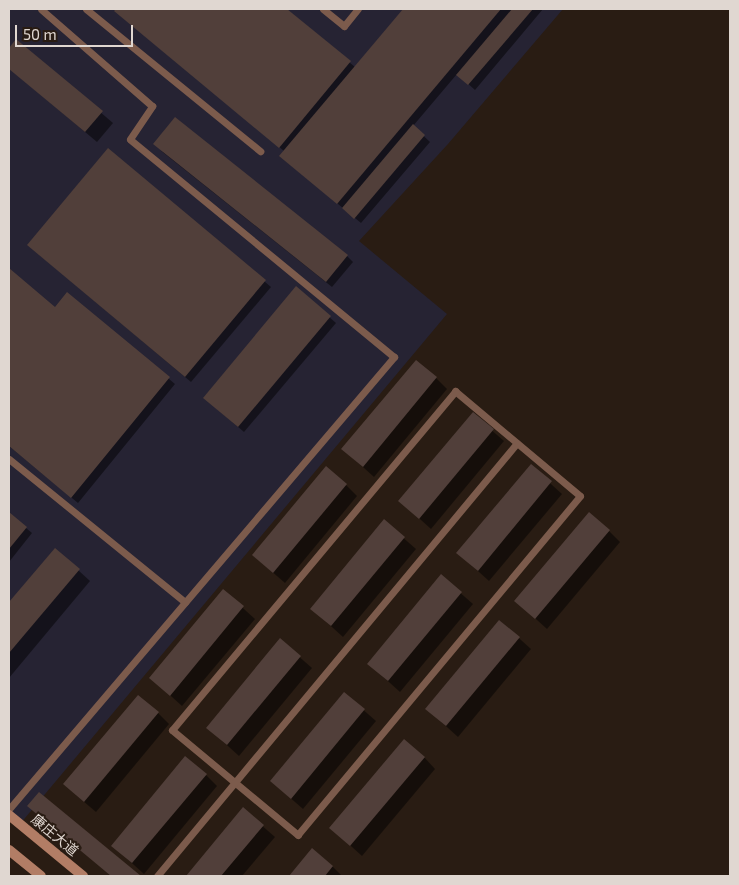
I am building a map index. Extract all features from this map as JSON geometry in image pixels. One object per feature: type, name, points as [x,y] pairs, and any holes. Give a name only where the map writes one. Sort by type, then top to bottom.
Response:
[{"type":"main road","name":"康庄大道","points":[[9,814],[83,876]]},
{"type":"main road","points":[[9,850],[41,876]]},
{"type":"lane","points":[[9,809],[394,357],[130,139],[152,106],[41,9]]},
{"type":"lane","points":[[87,9],[260,151]]},
{"type":"lane","points":[[323,9],[344,26],[358,9]]},
{"type":"lane","points":[[455,391],[517,443],[580,496],[298,835],[172,730],[455,391]]},
{"type":"lane","points":[[157,876],[517,443]]},
{"type":"lane","points":[[9,459],[186,602]]},
{"type":"shaded area","points":[[9,9],[563,9],[448,144],[359,241],[447,314],[20,824],[9,814]]},
{"type":"building","points":[[116,9],[287,9],[351,61],[279,148],[114,11]]},
{"type":"building","points":[[403,9],[501,9],[337,204],[279,156]]},
{"type":"building","points":[[512,9],[533,9],[468,85],[456,75]]},
{"type":"building","points":[[16,39],[103,111],[85,132],[9,69],[9,48]]},
{"type":"building","points":[[175,117],[348,255],[326,282],[153,144]]},
{"type":"building","points":[[413,124],[425,135],[354,219],[342,208]]},
{"type":"building","points":[[108,148],[266,280],[185,377],[27,245]]},
{"type":"building","points":[[9,268],[55,307],[67,292],[170,377],[71,498],[9,446]]},
{"type":"building","points":[[296,286],[331,316],[238,427],[203,398]]},
{"type":"building","points":[[416,360],[437,377],[363,467],[341,449]]},
{"type":"building","points":[[473,412],[494,429],[419,519],[398,501]]},
{"type":"building","points":[[531,464],[552,481],[478,571],[456,553]]},
{"type":"building","points":[[326,466],[347,484],[273,573],[252,555]]},
{"type":"building","points":[[9,512],[27,527],[9,549]]},
{"type":"building","points":[[589,512],[610,530],[535,619],[514,601]]},
{"type":"building","points":[[384,519],[405,537],[331,626],[310,609]]},
{"type":"building","points":[[55,548],[80,569],[9,653],[9,602]]},
{"type":"building","points":[[441,574],[462,592],[388,681],[367,664]]},
{"type":"building","points":[[223,589],[244,606],[170,696],[149,678]]},
{"type":"building","points":[[499,620],[520,637],[446,726],[425,709]]},
{"type":"building","points":[[280,638],[301,656],[227,745],[206,728]]},
{"type":"building","points":[[344,692],[365,709],[291,799],[270,781]]},
{"type":"building","points":[[138,695],[159,712],[84,802],[63,784]]},
{"type":"building","points":[[404,739],[425,757],[350,846],[329,828]]},
{"type":"building","points":[[185,756],[207,774],[132,863],[111,846]]},
{"type":"building","points":[[39,792],[141,876],[111,876],[27,806]]},
{"type":"building","points":[[243,807],[264,825],[221,876],[186,876]]},
{"type":"building","points":[[312,848],[333,866],[325,876],[289,876]]}]
